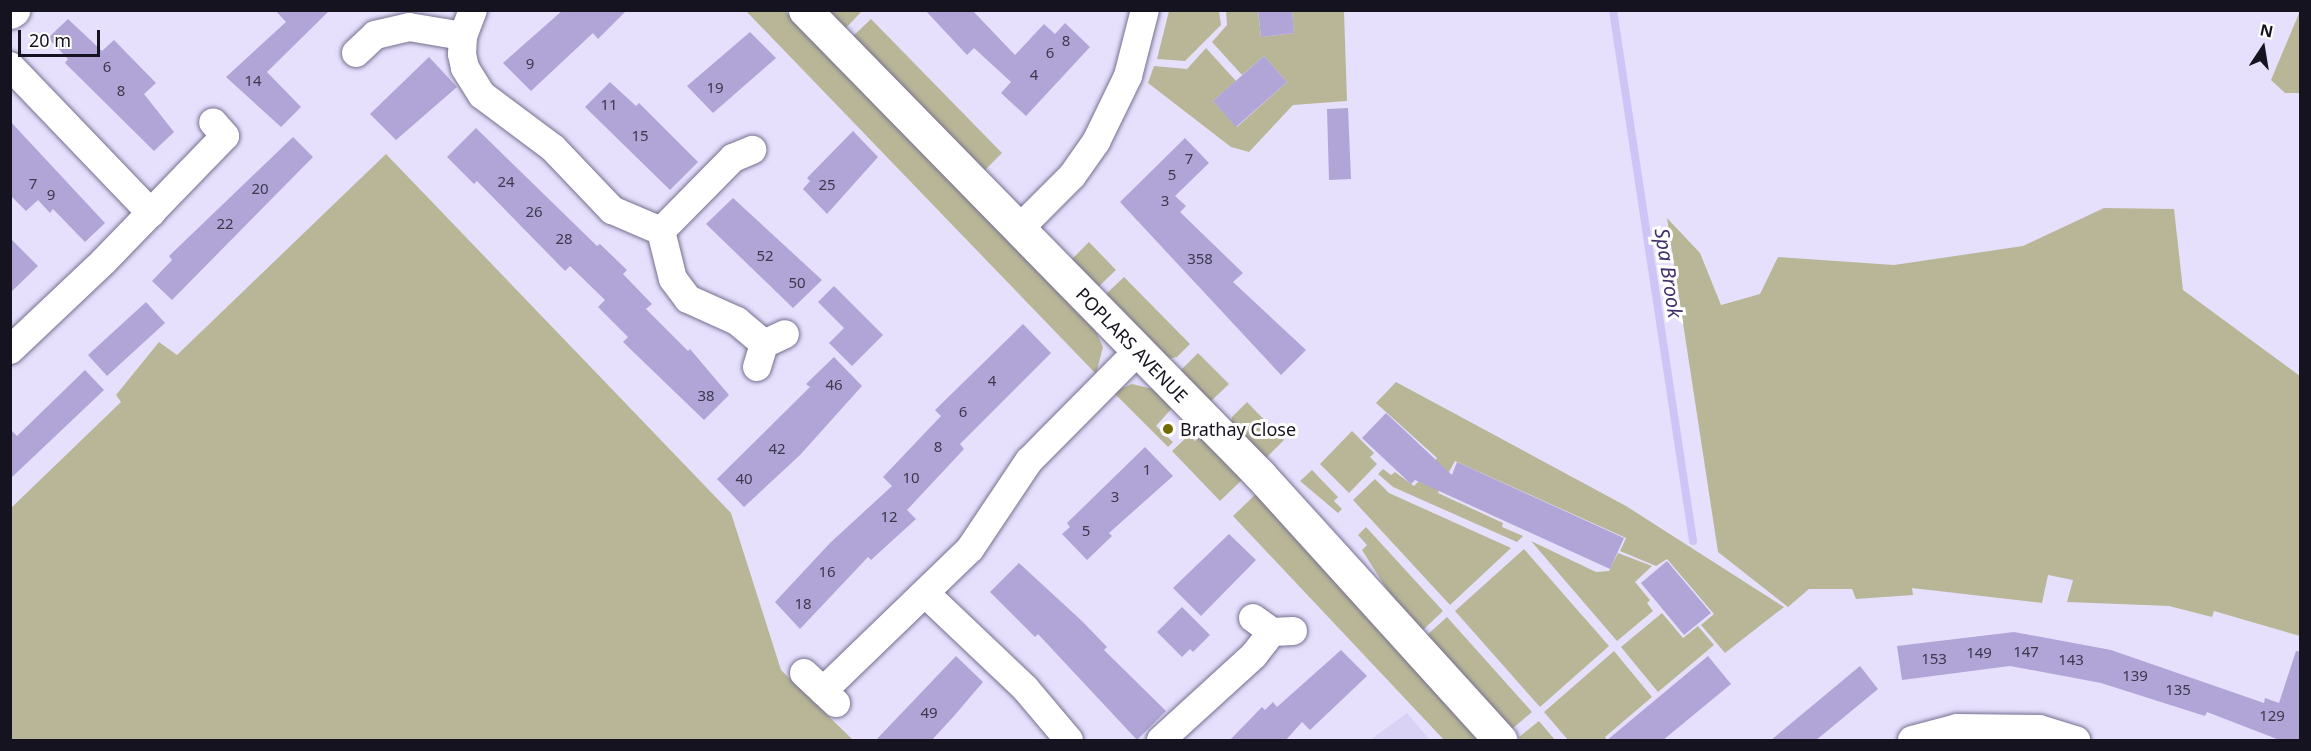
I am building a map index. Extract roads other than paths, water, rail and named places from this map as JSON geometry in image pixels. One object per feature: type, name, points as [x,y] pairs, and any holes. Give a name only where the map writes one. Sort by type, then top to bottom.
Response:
[{"type":"street","name":"POPLARS AVENUE","points":[[805,10],[1260,475],[1500,741]]},
{"type":"street","points":[[1019,229],[1072,176],[1096,142],[1128,76],[1145,10]]},
{"type":"street","points":[[353,59],[375,35],[409,27],[468,23],[465,68],[482,95],[553,148],[612,210],[661,231],[680,291],[698,306],[737,321],[769,348]]},
{"type":"street","points":[[10,66],[151,213]]},
{"type":"street","points":[[10,350],[151,213],[225,136],[213,122]]},
{"type":"street","points":[[661,231],[733,158],[752,150]]},
{"type":"street","points":[[821,689],[927,594],[970,549],[1029,461],[1139,350]]},
{"type":"street","points":[[927,594],[1024,688],[1069,741]]},
{"type":"street","points":[[1161,741],[1254,656],[1272,627]]},
{"type":"street","points":[[1912,741],[1957,728],[2039,729],[2076,741]]},
{"type":"waterway","name":"Spa Brook","points":[[1613,10],[1693,541]]},
{"type":"place","name":"Brathay Close","points":[[1168,429]]}]
